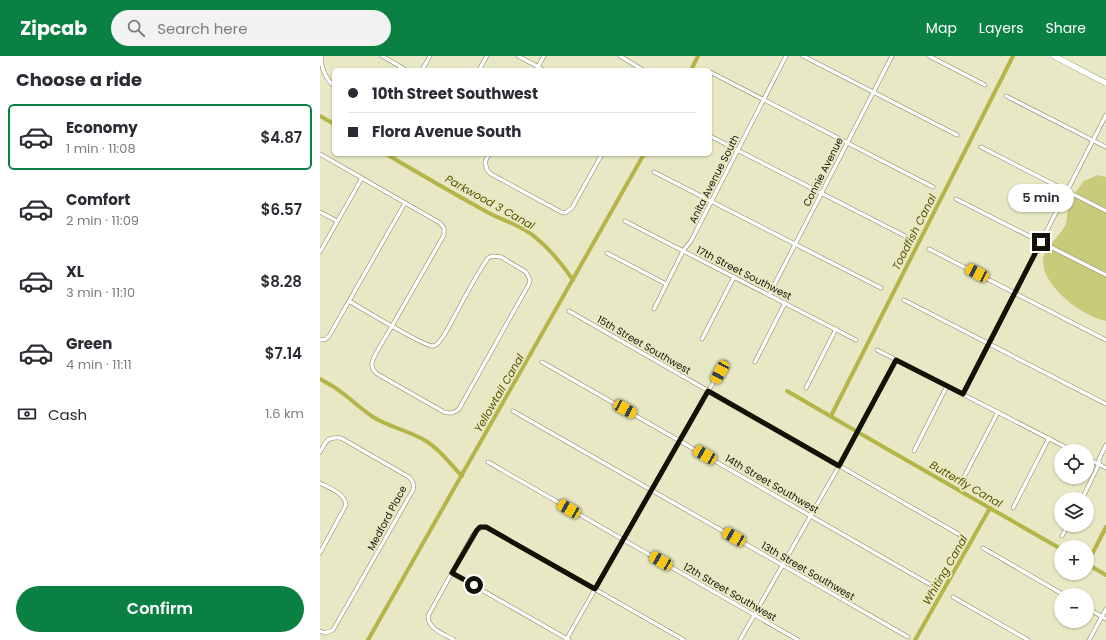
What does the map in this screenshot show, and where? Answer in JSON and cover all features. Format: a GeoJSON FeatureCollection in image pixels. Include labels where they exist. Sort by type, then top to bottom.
{"type":"FeatureCollection","features":[{"type":"Feature","properties":{"kind":"street"},"geometry":{"type":"LineString","coordinates":[[321,56],[323,70],[328,80],[332,84]]}},
{"type":"Feature","properties":{"kind":"street"},"geometry":{"type":"LineString","coordinates":[[382,56],[403,68]]}},
{"type":"Feature","properties":{"kind":"street"},"geometry":{"type":"LineString","coordinates":[[423,68],[430,56]]}},
{"type":"Feature","properties":{"kind":"street"},"geometry":{"type":"LineString","coordinates":[[480,68],[487,56]]}},
{"type":"Feature","properties":{"kind":"street"},"geometry":{"type":"LineString","coordinates":[[518,56],[537,68],[544,56]]}},
{"type":"Feature","properties":{"kind":"street"},"geometry":{"type":"LineString","coordinates":[[620,56],[640,68]]}},
{"type":"Feature","properties":{"kind":"street","name":"Anita Avenue South"},"geometry":{"type":"LineString","coordinates":[[654,309],[666,284],[712,201],[786,56]]}},
{"type":"Feature","properties":{"kind":"street"},"geometry":{"type":"LineString","coordinates":[[803,56],[958,135]]}},
{"type":"Feature","properties":{"kind":"street","name":"Connie Avenue"},"geometry":{"type":"LineString","coordinates":[[769,295],[892,56]]}},
{"type":"Feature","properties":{"kind":"street"},"geometry":{"type":"LineString","coordinates":[[929,56],[985,85]]}},
{"type":"Feature","properties":{"kind":"street"},"geometry":{"type":"LineString","coordinates":[[1054,56],[1106,83]]}},
{"type":"Feature","properties":{"kind":"street"},"geometry":{"type":"LineString","coordinates":[[712,73],[933,187]]}},
{"type":"Feature","properties":{"kind":"street"},"geometry":{"type":"LineString","coordinates":[[1006,96],[1106,147]]}},
{"type":"Feature","properties":{"kind":"street"},"geometry":{"type":"LineString","coordinates":[[963,394],[1106,115]]}},
{"type":"Feature","properties":{"kind":"street"},"geometry":{"type":"LineString","coordinates":[[712,137],[907,238]]}},
{"type":"Feature","properties":{"kind":"street"},"geometry":{"type":"LineString","coordinates":[[981,147],[1106,211]]}},
{"type":"Feature","properties":{"kind":"street"},"geometry":{"type":"LineString","coordinates":[[320,154],[440,223],[444,228],[444,235],[392,326],[372,362],[375,373],[444,412],[450,414],[455,412],[459,409],[530,280],[526,272],[501,257],[492,256],[488,258],[438,344],[435,346],[428,346],[392,326],[349,301]]}},
{"type":"Feature","properties":{"kind":"street"},"geometry":{"type":"LineString","coordinates":[[488,156],[485,162],[487,170],[491,174],[561,212],[569,211],[572,208],[601,156]]}},
{"type":"Feature","properties":{"kind":"street"},"geometry":{"type":"LineString","coordinates":[[654,172],[881,288]]}},
{"type":"Feature","properties":{"kind":"street"},"geometry":{"type":"LineString","coordinates":[[320,252],[362,178]]}},
{"type":"Feature","properties":{"kind":"street"},"geometry":{"type":"LineString","coordinates":[[956,198],[1106,275]]}},
{"type":"Feature","properties":{"kind":"street"},"geometry":{"type":"LineString","coordinates":[[320,340],[326,339],[330,336],[405,203]]}},
{"type":"Feature","properties":{"kind":"street"},"geometry":{"type":"LineString","coordinates":[[320,212],[337,221]]}},
{"type":"Feature","properties":{"kind":"street","name":"17th Street Southwest"},"geometry":{"type":"LineString","coordinates":[[625,221],[856,340]]}},
{"type":"Feature","properties":{"kind":"street"},"geometry":{"type":"LineString","coordinates":[[929,249],[1106,340]]}},
{"type":"Feature","properties":{"kind":"street"},"geometry":{"type":"LineString","coordinates":[[607,253],[666,284]]}},
{"type":"Feature","properties":{"kind":"street"},"geometry":{"type":"LineString","coordinates":[[702,339],[734,277]]}},
{"type":"Feature","properties":{"kind":"street"},"geometry":{"type":"LineString","coordinates":[[904,300],[1106,404]]}},
{"type":"Feature","properties":{"kind":"street"},"geometry":{"type":"LineString","coordinates":[[755,362],[785,303]]}},
{"type":"Feature","properties":{"kind":"street","name":"15th Street Southwest"},"geometry":{"type":"LineString","coordinates":[[569,311],[960,535]]}},
{"type":"Feature","properties":{"kind":"street"},"geometry":{"type":"LineString","coordinates":[[806,388],[836,330]]}},
{"type":"Feature","properties":{"kind":"street"},"geometry":{"type":"LineString","coordinates":[[877,350],[1060,444]]}},
{"type":"Feature","properties":{"kind":"street"},"geometry":{"type":"LineString","coordinates":[[740,640],[839,466],[896,360]]}},
{"type":"Feature","properties":{"kind":"street","name":"14th Street Southwest"},"geometry":{"type":"LineString","coordinates":[[542,362],[931,585]]}},
{"type":"Feature","properties":{"kind":"street"},"geometry":{"type":"LineString","coordinates":[[452,573],[568,640],[595,589],[726,362]]}},
{"type":"Feature","properties":{"kind":"street"},"geometry":{"type":"LineString","coordinates":[[914,451],[947,386]]}},
{"type":"Feature","properties":{"kind":"street","name":"13th Street Southwest"},"geometry":{"type":"LineString","coordinates":[[513,411],[908,637]]}},
{"type":"Feature","properties":{"kind":"street"},"geometry":{"type":"LineString","coordinates":[[964,477],[998,412]]}},
{"type":"Feature","properties":{"kind":"street","name":"Medford Place"},"geometry":{"type":"LineString","coordinates":[[320,452],[329,439],[333,436],[341,438],[409,477],[414,484],[413,490],[333,630],[325,633],[320,631]]}},
{"type":"Feature","properties":{"kind":"street"},"geometry":{"type":"LineString","coordinates":[[1013,508],[1049,438]]}},
{"type":"Feature","properties":{"kind":"street"},"geometry":{"type":"LineString","coordinates":[[1085,492],[1099,464],[1099,459],[1106,445]]}},
{"type":"Feature","properties":{"kind":"street","name":"12th Street Southwest"},"geometry":{"type":"LineString","coordinates":[[488,462],[798,640]]}},
{"type":"Feature","properties":{"kind":"street"},"geometry":{"type":"LineString","coordinates":[[1094,462],[1106,468]]}},
{"type":"Feature","properties":{"kind":"street"},"geometry":{"type":"LineString","coordinates":[[320,483],[346,500],[346,505],[320,553]]}},
{"type":"Feature","properties":{"kind":"street"},"geometry":{"type":"LineString","coordinates":[[454,640],[431,626],[428,621],[429,612],[471,538],[480,527],[490,529],[684,640]]}},
{"type":"Feature","properties":{"kind":"street"},"geometry":{"type":"LineString","coordinates":[[1062,536],[1064,532]]}},
{"type":"Feature","properties":{"kind":"street"},"geometry":{"type":"LineString","coordinates":[[983,548],[1054,589]]}},
{"type":"Feature","properties":{"kind":"street"},"geometry":{"type":"LineString","coordinates":[[953,597],[1028,640]]}},
{"type":"Feature","properties":{"kind":"street"},"geometry":{"type":"LineString","coordinates":[[1088,640],[1104,618],[1106,610]]}},
{"type":"Feature","properties":{"kind":"street"},"geometry":{"type":"LineString","coordinates":[[1094,612],[1104,618]]}},
{"type":"Feature","properties":{"kind":"green space"},"geometry":{"type":"Polygon","coordinates":[[[1098,175],[1106,177],[1106,321],[1088,315],[1062,296],[1049,280],[1044,270],[1043,262],[1043,257],[1050,245],[1066,224],[1069,201],[1084,181],[1098,175]]]}},
{"type":"Feature","properties":{"kind":"waterway","name":"Yellowtail Canal"},"geometry":{"type":"LineString","coordinates":[[692,68],[698,56]]}},
{"type":"Feature","properties":{"kind":"waterway","name":"Toadfish Canal"},"geometry":{"type":"LineString","coordinates":[[831,416],[1013,56]]}},
{"type":"Feature","properties":{"kind":"waterway","name":"Parkwood 3 Canal"},"geometry":{"type":"LineString","coordinates":[[320,116],[332,123]]}},
{"type":"Feature","properties":{"kind":"waterway","name":"Parkwood 3 Canal"},"geometry":{"type":"LineString","coordinates":[[389,156],[476,206],[530,233],[551,252],[573,280]]}},
{"type":"Feature","properties":{"kind":"waterway","name":"Yellowtail Canal"},"geometry":{"type":"LineString","coordinates":[[368,640],[643,156]]}},
{"type":"Feature","properties":{"kind":"waterway"},"geometry":{"type":"LineString","coordinates":[[320,379],[339,390],[373,417],[420,438],[431,445],[441,453],[462,476]]}},
{"type":"Feature","properties":{"kind":"waterway","name":"Butterfly Canal"},"geometry":{"type":"LineString","coordinates":[[787,391],[856,431]]}},
{"type":"Feature","properties":{"kind":"waterway","name":"Butterfly Canal"},"geometry":{"type":"LineString","coordinates":[[861,434],[1054,545]]}},
{"type":"Feature","properties":{"kind":"waterway","name":"Whiting Canal"},"geometry":{"type":"LineString","coordinates":[[915,640],[990,508]]}},
{"type":"Feature","properties":{"kind":"waterway"},"geometry":{"type":"LineString","coordinates":[[1094,550],[1106,527]]}},
{"type":"Feature","properties":{"kind":"waterway","name":"Butterfly Canal"},"geometry":{"type":"LineString","coordinates":[[1094,568],[1106,575]]}},
{"type":"Feature","properties":{"kind":"route"},"geometry":{"type":"LineString","coordinates":[[474,585],[452,573],[471,538],[480,527],[486,527],[595,589],[708,391],[839,466],[896,360],[963,394],[1041,242]]}}]}
